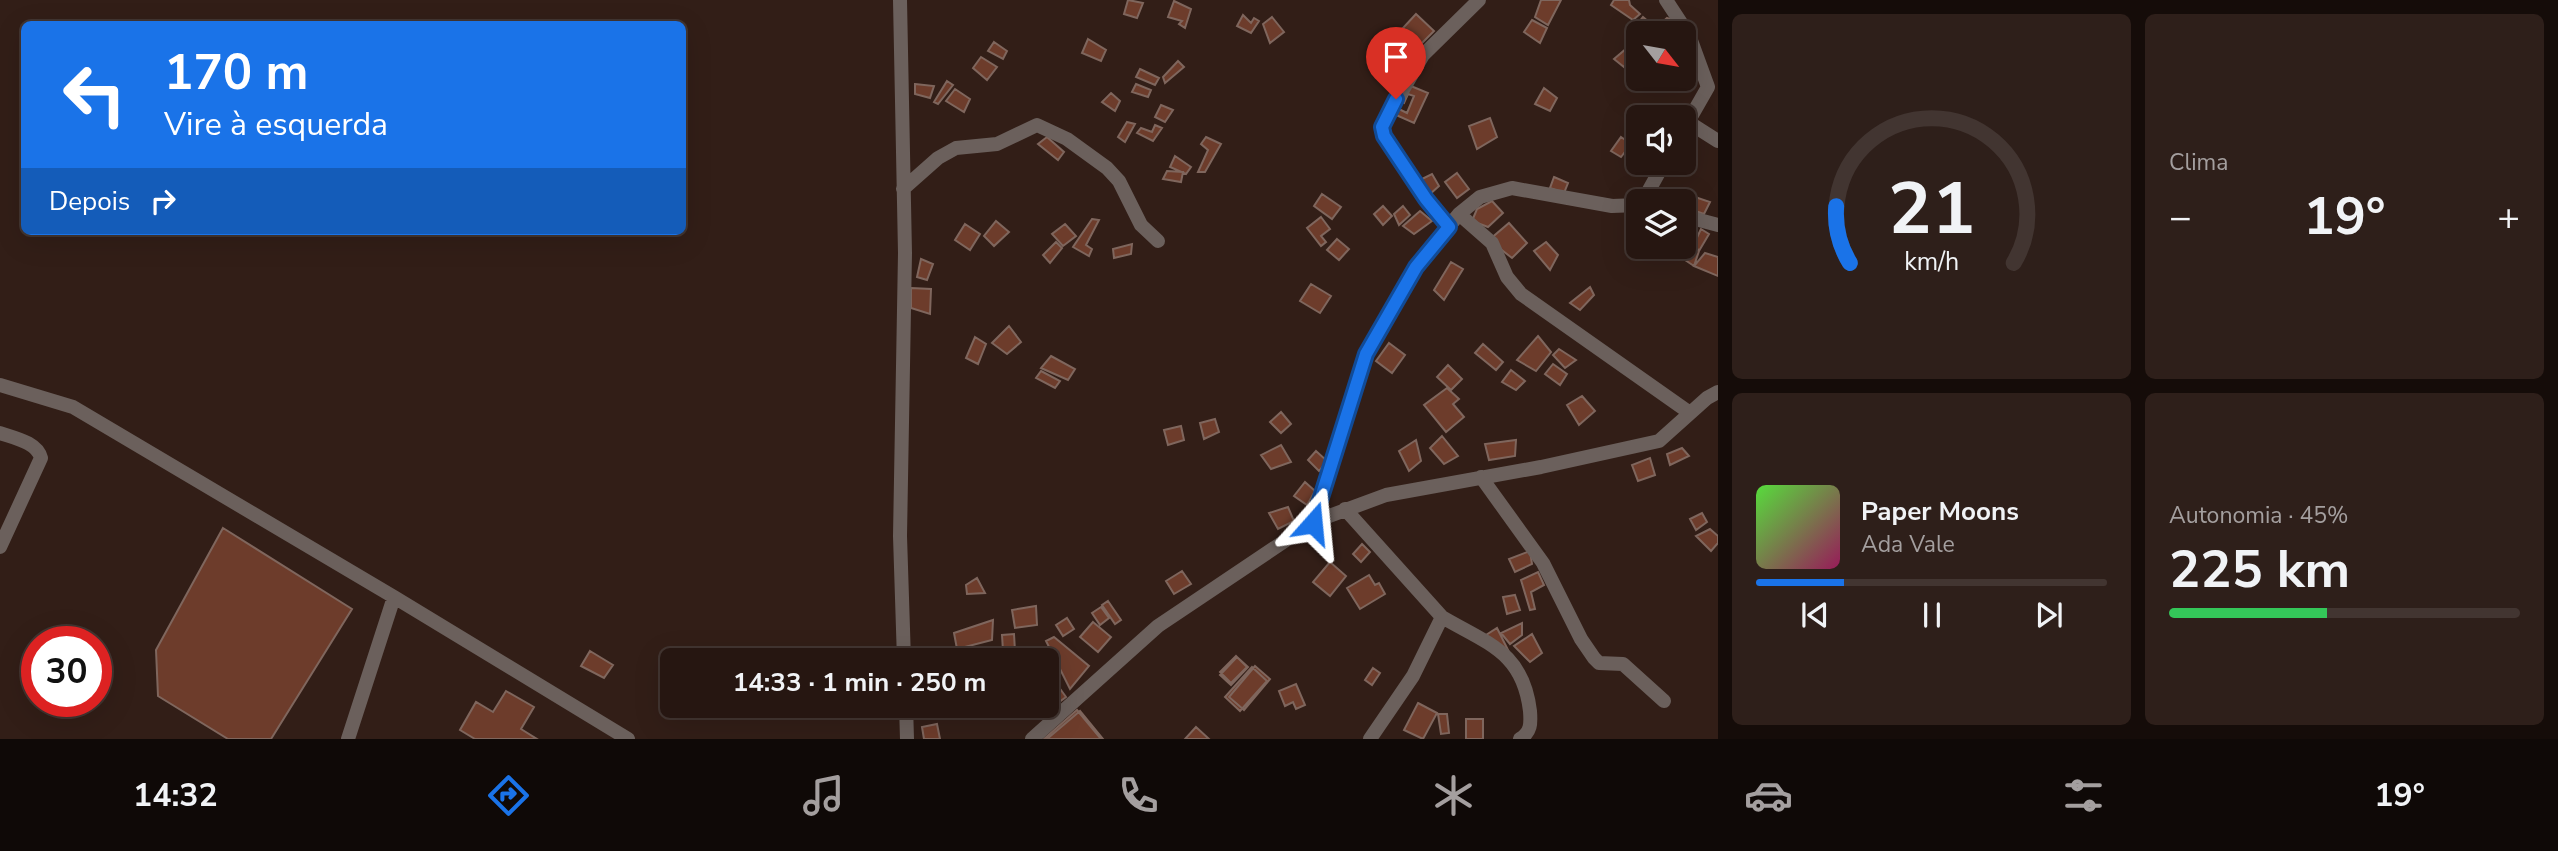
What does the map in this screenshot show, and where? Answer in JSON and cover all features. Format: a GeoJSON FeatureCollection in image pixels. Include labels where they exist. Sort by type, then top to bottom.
{"type":"FeatureCollection","features":[{"type":"Feature","properties":{"kind":"street"},"geometry":{"type":"LineString","coordinates":[[900,0],[905,253],[900,536],[904,648]]}},
{"type":"Feature","properties":{"kind":"street"},"geometry":{"type":"LineString","coordinates":[[1449,227],[1426,199],[1384,136],[1382,127],[1423,55],[1479,0]]}},
{"type":"Feature","properties":{"kind":"street"},"geometry":{"type":"LineString","coordinates":[[1666,0],[1689,35],[1708,87],[1696,108]]}},
{"type":"Feature","properties":{"kind":"street"},"geometry":{"type":"LineString","coordinates":[[903,189],[938,158],[956,148],[997,144],[1037,125],[1068,139],[1107,168],[1119,181],[1141,225],[1158,241]]}},
{"type":"Feature","properties":{"kind":"street"},"geometry":{"type":"LineString","coordinates":[[1696,131],[1718,141]]}},
{"type":"Feature","properties":{"kind":"street"},"geometry":{"type":"LineString","coordinates":[[1313,523],[1366,354],[1416,267],[1459,214],[1480,197],[1512,188],[1612,206],[1626,205]]}},
{"type":"Feature","properties":{"kind":"street"},"geometry":{"type":"LineString","coordinates":[[1459,214],[1492,243],[1507,277],[1521,294],[1690,413]]}},
{"type":"Feature","properties":{"kind":"street"},"geometry":{"type":"LineString","coordinates":[[1696,219],[1718,225]]}},
{"type":"Feature","properties":{"kind":"street"},"geometry":{"type":"LineString","coordinates":[[0,385],[73,407],[628,739]]}},
{"type":"Feature","properties":{"kind":"street"},"geometry":{"type":"LineString","coordinates":[[1032,739],[1158,626],[1241,568],[1313,523],[1386,495],[1650,444],[1659,441],[1707,398],[1718,392]]}},
{"type":"Feature","properties":{"kind":"street"},"geometry":{"type":"LineString","coordinates":[[0,433],[34,447],[40,452],[41,458],[0,547]]}},
{"type":"Feature","properties":{"kind":"street"},"geometry":{"type":"LineString","coordinates":[[1481,477],[1543,563],[1581,639],[1594,658],[1599,663],[1623,664],[1664,701]]}},
{"type":"Feature","properties":{"kind":"street"},"geometry":{"type":"LineString","coordinates":[[1345,509],[1442,617],[1504,654],[1518,668],[1527,691],[1531,723],[1528,734],[1520,739]]}},
{"type":"Feature","properties":{"kind":"street"},"geometry":{"type":"LineString","coordinates":[[348,739],[394,597]]}},
{"type":"Feature","properties":{"kind":"street"},"geometry":{"type":"LineString","coordinates":[[1370,739],[1413,676],[1442,617]]}},
{"type":"Feature","properties":{"kind":"street"},"geometry":{"type":"LineString","coordinates":[[906,718],[907,739]]}},
{"type":"Feature","properties":{"kind":"building"},"geometry":{"type":"Polygon","coordinates":[[[1128,0],[1143,3],[1137,18],[1124,14],[1128,0]]]}},
{"type":"Feature","properties":{"kind":"building"},"geometry":{"type":"Polygon","coordinates":[[[1541,0],[1561,0],[1548,25],[1535,17],[1541,0]]]}},
{"type":"Feature","properties":{"kind":"building"},"geometry":{"type":"Polygon","coordinates":[[[1614,0],[1629,0],[1630,5],[1640,14],[1633,20],[1611,5],[1614,0]]]}},
{"type":"Feature","properties":{"kind":"building"},"geometry":{"type":"Polygon","coordinates":[[[1174,1],[1191,9],[1185,28],[1179,24],[1182,21],[1168,17],[1174,1]]]}},
{"type":"Feature","properties":{"kind":"building"},"geometry":{"type":"Polygon","coordinates":[[[1416,14],[1434,31],[1420,45],[1403,28],[1416,14]]]}},
{"type":"Feature","properties":{"kind":"building"},"geometry":{"type":"Polygon","coordinates":[[[1243,15],[1251,23],[1254,18],[1259,21],[1251,33],[1237,26],[1243,15]]]}},
{"type":"Feature","properties":{"kind":"building"},"geometry":{"type":"Polygon","coordinates":[[[1272,17],[1284,32],[1270,43],[1263,24],[1272,17]]]}},
{"type":"Feature","properties":{"kind":"building"},"geometry":{"type":"Polygon","coordinates":[[[1532,20],[1547,28],[1540,43],[1524,32],[1532,20]]]}},
{"type":"Feature","properties":{"kind":"building"},"geometry":{"type":"Polygon","coordinates":[[[1088,39],[1106,50],[1101,61],[1082,53],[1088,39]]]}},
{"type":"Feature","properties":{"kind":"building"},"geometry":{"type":"Polygon","coordinates":[[[994,42],[1007,51],[1003,59],[988,51],[994,42]]]}},
{"type":"Feature","properties":{"kind":"building"},"geometry":{"type":"Polygon","coordinates":[[[1626,49],[1624,67],[1614,59],[1626,49]]]}},
{"type":"Feature","properties":{"kind":"building"},"geometry":{"type":"Polygon","coordinates":[[[981,57],[997,67],[987,80],[973,68],[981,57]]]}},
{"type":"Feature","properties":{"kind":"building"},"geometry":{"type":"Polygon","coordinates":[[[1178,61],[1184,67],[1165,83],[1163,77],[1178,61]]]}},
{"type":"Feature","properties":{"kind":"building"},"geometry":{"type":"Polygon","coordinates":[[[1140,69],[1159,78],[1155,85],[1136,77],[1140,69]]]}},
{"type":"Feature","properties":{"kind":"building"},"geometry":{"type":"Polygon","coordinates":[[[947,81],[953,85],[938,104],[934,102],[947,81]]]}},
{"type":"Feature","properties":{"kind":"building"},"geometry":{"type":"Polygon","coordinates":[[[915,84],[934,86],[930,98],[915,94],[915,84]]]}},
{"type":"Feature","properties":{"kind":"building"},"geometry":{"type":"Polygon","coordinates":[[[1136,84],[1151,90],[1148,97],[1132,92],[1136,84]]]}},
{"type":"Feature","properties":{"kind":"building"},"geometry":{"type":"Polygon","coordinates":[[[1406,84],[1428,93],[1414,123],[1396,115],[1399,109],[1407,113],[1414,96],[1408,94],[1404,103],[1399,101],[1406,84]]]}},
{"type":"Feature","properties":{"kind":"building"},"geometry":{"type":"Polygon","coordinates":[[[1544,88],[1557,98],[1550,111],[1535,104],[1544,88]]]}},
{"type":"Feature","properties":{"kind":"building"},"geometry":{"type":"Polygon","coordinates":[[[955,89],[970,99],[964,112],[946,101],[955,89]]]}},
{"type":"Feature","properties":{"kind":"building"},"geometry":{"type":"Polygon","coordinates":[[[1111,93],[1120,101],[1115,111],[1102,102],[1111,93]]]}},
{"type":"Feature","properties":{"kind":"building"},"geometry":{"type":"Polygon","coordinates":[[[1161,105],[1173,110],[1165,122],[1155,117],[1161,105]]]}},
{"type":"Feature","properties":{"kind":"building"},"geometry":{"type":"Polygon","coordinates":[[[1490,118],[1497,137],[1477,149],[1469,126],[1490,118]]]}},
{"type":"Feature","properties":{"kind":"building"},"geometry":{"type":"Polygon","coordinates":[[[1127,122],[1135,124],[1125,142],[1118,137],[1127,122]]]}},
{"type":"Feature","properties":{"kind":"building"},"geometry":{"type":"Polygon","coordinates":[[[1155,125],[1162,128],[1153,141],[1137,133],[1141,128],[1152,132],[1155,125]]]}},
{"type":"Feature","properties":{"kind":"building"},"geometry":{"type":"Polygon","coordinates":[[[1047,137],[1064,152],[1058,160],[1038,144],[1047,137]]]}},
{"type":"Feature","properties":{"kind":"building"},"geometry":{"type":"Polygon","coordinates":[[[1206,137],[1221,144],[1205,172],[1198,172],[1208,150],[1201,144],[1206,137]]]}},
{"type":"Feature","properties":{"kind":"building"},"geometry":{"type":"Polygon","coordinates":[[[1621,137],[1626,140],[1626,150],[1621,157],[1611,151],[1621,137]]]}},
{"type":"Feature","properties":{"kind":"building"},"geometry":{"type":"Polygon","coordinates":[[[1175,156],[1191,167],[1186,174],[1170,167],[1175,156]]]}},
{"type":"Feature","properties":{"kind":"building"},"geometry":{"type":"Polygon","coordinates":[[[1167,171],[1183,172],[1181,182],[1163,179],[1167,171]]]}},
{"type":"Feature","properties":{"kind":"building"},"geometry":{"type":"Polygon","coordinates":[[[1457,173],[1469,189],[1457,198],[1445,182],[1457,173]]]}},
{"type":"Feature","properties":{"kind":"building"},"geometry":{"type":"Polygon","coordinates":[[[1432,174],[1439,186],[1429,195],[1420,180],[1432,174]]]}},
{"type":"Feature","properties":{"kind":"building"},"geometry":{"type":"Polygon","coordinates":[[[1554,177],[1568,183],[1564,193],[1550,188],[1554,177]]]}},
{"type":"Feature","properties":{"kind":"building"},"geometry":{"type":"Polygon","coordinates":[[[1322,194],[1341,207],[1332,219],[1314,206],[1322,194]]]}},
{"type":"Feature","properties":{"kind":"building"},"geometry":{"type":"Polygon","coordinates":[[[1696,197],[1710,202],[1704,214],[1696,211],[1696,197]]]}},
{"type":"Feature","properties":{"kind":"building"},"geometry":{"type":"Polygon","coordinates":[[[1492,201],[1503,213],[1488,227],[1472,221],[1477,209],[1492,201]]]}},
{"type":"Feature","properties":{"kind":"building"},"geometry":{"type":"Polygon","coordinates":[[[1383,206],[1392,216],[1383,225],[1374,214],[1383,206]]]}},
{"type":"Feature","properties":{"kind":"building"},"geometry":{"type":"Polygon","coordinates":[[[1403,206],[1410,215],[1399,225],[1394,214],[1403,206]]]}},
{"type":"Feature","properties":{"kind":"building"},"geometry":{"type":"Polygon","coordinates":[[[1420,211],[1432,221],[1414,234],[1403,226],[1420,211]]]}},
{"type":"Feature","properties":{"kind":"building"},"geometry":{"type":"Polygon","coordinates":[[[1321,217],[1330,229],[1321,236],[1326,242],[1321,246],[1307,228],[1321,217]]]}},
{"type":"Feature","properties":{"kind":"building"},"geometry":{"type":"Polygon","coordinates":[[[1092,219],[1099,220],[1086,245],[1092,249],[1089,256],[1073,247],[1092,219]]]}},
{"type":"Feature","properties":{"kind":"building"},"geometry":{"type":"Polygon","coordinates":[[[996,221],[1009,232],[994,246],[984,236],[996,221]]]}},
{"type":"Feature","properties":{"kind":"building"},"geometry":{"type":"Polygon","coordinates":[[[1509,223],[1527,243],[1512,258],[1489,240],[1509,223]]]}},
{"type":"Feature","properties":{"kind":"building"},"geometry":{"type":"Polygon","coordinates":[[[965,224],[980,234],[970,250],[955,240],[965,224]]]}},
{"type":"Feature","properties":{"kind":"building"},"geometry":{"type":"Polygon","coordinates":[[[1065,224],[1076,236],[1063,246],[1052,234],[1065,224]]]}},
{"type":"Feature","properties":{"kind":"building"},"geometry":{"type":"Polygon","coordinates":[[[1701,229],[1709,234],[1699,251],[1696,240],[1701,229]]]}},
{"type":"Feature","properties":{"kind":"building"},"geometry":{"type":"Polygon","coordinates":[[[1337,239],[1349,249],[1339,260],[1327,250],[1337,239]]]}},
{"type":"Feature","properties":{"kind":"building"},"geometry":{"type":"Polygon","coordinates":[[[1056,242],[1062,248],[1050,263],[1043,255],[1056,242]]]}},
{"type":"Feature","properties":{"kind":"building"},"geometry":{"type":"Polygon","coordinates":[[[1546,242],[1558,255],[1550,270],[1534,251],[1546,242]]]}},
{"type":"Feature","properties":{"kind":"building"},"geometry":{"type":"Polygon","coordinates":[[[1132,244],[1131,254],[1114,258],[1113,249],[1132,244]]]}},
{"type":"Feature","properties":{"kind":"building"},"geometry":{"type":"Polygon","coordinates":[[[1696,249],[1699,251],[1694,266],[1684,259],[1696,259],[1696,249]]]}},
{"type":"Feature","properties":{"kind":"building"},"geometry":{"type":"Polygon","coordinates":[[[1705,253],[1718,257],[1718,276],[1694,266],[1705,253]]]}},
{"type":"Feature","properties":{"kind":"building"},"geometry":{"type":"Polygon","coordinates":[[[921,259],[933,264],[927,280],[917,277],[921,259]]]}},
{"type":"Feature","properties":{"kind":"building"},"geometry":{"type":"Polygon","coordinates":[[[1451,262],[1463,269],[1444,300],[1434,290],[1451,262]]]}},
{"type":"Feature","properties":{"kind":"building"},"geometry":{"type":"Polygon","coordinates":[[[1311,284],[1331,296],[1320,313],[1300,301],[1311,284]]]}},
{"type":"Feature","properties":{"kind":"building"},"geometry":{"type":"Polygon","coordinates":[[[1590,287],[1594,295],[1580,310],[1570,303],[1590,287]]]}},
{"type":"Feature","properties":{"kind":"building"},"geometry":{"type":"Polygon","coordinates":[[[911,288],[931,289],[930,314],[911,308],[911,288]]]}},
{"type":"Feature","properties":{"kind":"building"},"geometry":{"type":"Polygon","coordinates":[[[1009,326],[1021,342],[1007,354],[992,343],[1009,326]]]}},
{"type":"Feature","properties":{"kind":"building"},"geometry":{"type":"Polygon","coordinates":[[[1538,336],[1551,352],[1536,371],[1517,360],[1538,336]]]}},
{"type":"Feature","properties":{"kind":"building"},"geometry":{"type":"Polygon","coordinates":[[[975,337],[986,344],[978,364],[966,358],[975,337]]]}},
{"type":"Feature","properties":{"kind":"building"},"geometry":{"type":"Polygon","coordinates":[[[1389,343],[1405,355],[1392,373],[1376,361],[1389,343]]]}},
{"type":"Feature","properties":{"kind":"building"},"geometry":{"type":"Polygon","coordinates":[[[1483,344],[1503,362],[1496,370],[1475,353],[1483,344]]]}},
{"type":"Feature","properties":{"kind":"building"},"geometry":{"type":"Polygon","coordinates":[[[1559,349],[1576,360],[1565,368],[1553,355],[1559,349]]]}},
{"type":"Feature","properties":{"kind":"building"},"geometry":{"type":"Polygon","coordinates":[[[1051,356],[1075,369],[1068,380],[1041,368],[1051,356]]]}},
{"type":"Feature","properties":{"kind":"building"},"geometry":{"type":"Polygon","coordinates":[[[1553,364],[1567,374],[1560,385],[1545,374],[1553,364]]]}},
{"type":"Feature","properties":{"kind":"building"},"geometry":{"type":"Polygon","coordinates":[[[1448,365],[1462,379],[1451,390],[1437,377],[1448,365]]]}},
{"type":"Feature","properties":{"kind":"building"},"geometry":{"type":"Polygon","coordinates":[[[1511,370],[1525,381],[1516,390],[1502,382],[1511,370]]]}},
{"type":"Feature","properties":{"kind":"building"},"geometry":{"type":"Polygon","coordinates":[[[1041,371],[1060,381],[1055,388],[1036,378],[1041,371]]]}},
{"type":"Feature","properties":{"kind":"building"},"geometry":{"type":"Polygon","coordinates":[[[1447,388],[1459,399],[1453,404],[1464,417],[1446,432],[1424,405],[1447,388]]]}},
{"type":"Feature","properties":{"kind":"building"},"geometry":{"type":"Polygon","coordinates":[[[1582,396],[1595,411],[1579,425],[1567,405],[1582,396]]]}},
{"type":"Feature","properties":{"kind":"building"},"geometry":{"type":"Polygon","coordinates":[[[1281,412],[1291,424],[1281,433],[1270,422],[1281,412]]]}},
{"type":"Feature","properties":{"kind":"building"},"geometry":{"type":"Polygon","coordinates":[[[1215,419],[1219,432],[1204,439],[1200,423],[1215,419]]]}},
{"type":"Feature","properties":{"kind":"building"},"geometry":{"type":"Polygon","coordinates":[[[1181,426],[1184,440],[1168,445],[1164,430],[1181,426]]]}},
{"type":"Feature","properties":{"kind":"building"},"geometry":{"type":"Polygon","coordinates":[[[1442,436],[1458,456],[1444,464],[1430,448],[1442,436]]]}},
{"type":"Feature","properties":{"kind":"building"},"geometry":{"type":"Polygon","coordinates":[[[1416,440],[1421,461],[1409,471],[1399,451],[1416,440]]]}},
{"type":"Feature","properties":{"kind":"building"},"geometry":{"type":"Polygon","coordinates":[[[1516,440],[1515,456],[1489,460],[1485,444],[1516,440]]]}},
{"type":"Feature","properties":{"kind":"building"},"geometry":{"type":"Polygon","coordinates":[[[1281,445],[1291,462],[1271,469],[1261,455],[1281,445]]]}},
{"type":"Feature","properties":{"kind":"building"},"geometry":{"type":"Polygon","coordinates":[[[1682,448],[1689,456],[1670,465],[1667,454],[1682,448]]]}},
{"type":"Feature","properties":{"kind":"building"},"geometry":{"type":"Polygon","coordinates":[[[1316,451],[1327,461],[1319,471],[1308,460],[1316,451]]]}},
{"type":"Feature","properties":{"kind":"building"},"geometry":{"type":"Polygon","coordinates":[[[1650,458],[1655,475],[1638,481],[1632,465],[1650,458]]]}},
{"type":"Feature","properties":{"kind":"building"},"geometry":{"type":"Polygon","coordinates":[[[1305,482],[1315,491],[1307,505],[1294,496],[1305,482]]]}},
{"type":"Feature","properties":{"kind":"building"},"geometry":{"type":"Polygon","coordinates":[[[1288,507],[1294,521],[1278,529],[1269,513],[1288,507]]]}},
{"type":"Feature","properties":{"kind":"building"},"geometry":{"type":"Polygon","coordinates":[[[1702,513],[1707,522],[1696,530],[1690,519],[1702,513]]]}},
{"type":"Feature","properties":{"kind":"building"},"geometry":{"type":"Polygon","coordinates":[[[223,528],[352,609],[271,739],[228,739],[158,696],[156,650],[223,528]]]}},
{"type":"Feature","properties":{"kind":"building"},"geometry":{"type":"Polygon","coordinates":[[[1710,529],[1718,536],[1718,543],[1711,551],[1696,536],[1710,529]]]}},
{"type":"Feature","properties":{"kind":"building"},"geometry":{"type":"Polygon","coordinates":[[[1362,544],[1370,552],[1361,562],[1353,554],[1362,544]]]}},
{"type":"Feature","properties":{"kind":"building"},"geometry":{"type":"Polygon","coordinates":[[[1530,551],[1532,564],[1515,572],[1509,559],[1530,551]]]}},
{"type":"Feature","properties":{"kind":"building"},"geometry":{"type":"Polygon","coordinates":[[[1330,562],[1346,576],[1330,596],[1313,582],[1330,562]]]}},
{"type":"Feature","properties":{"kind":"building"},"geometry":{"type":"Polygon","coordinates":[[[1182,571],[1191,584],[1174,594],[1166,581],[1182,571]]]}},
{"type":"Feature","properties":{"kind":"building"},"geometry":{"type":"Polygon","coordinates":[[[1538,572],[1544,585],[1531,592],[1535,609],[1530,610],[1521,580],[1538,572]]]}},
{"type":"Feature","properties":{"kind":"building"},"geometry":{"type":"Polygon","coordinates":[[[1369,575],[1375,585],[1379,583],[1385,594],[1360,609],[1347,588],[1369,575]]]}},
{"type":"Feature","properties":{"kind":"building"},"geometry":{"type":"Polygon","coordinates":[[[977,578],[985,593],[967,594],[966,585],[977,578]]]}},
{"type":"Feature","properties":{"kind":"building"},"geometry":{"type":"Polygon","coordinates":[[[1515,595],[1520,610],[1507,614],[1503,597],[1515,595]]]}},
{"type":"Feature","properties":{"kind":"building"},"geometry":{"type":"Polygon","coordinates":[[[1108,601],[1121,620],[1115,624],[1102,605],[1108,601]]]}},
{"type":"Feature","properties":{"kind":"building"},"geometry":{"type":"Polygon","coordinates":[[[1036,606],[1037,625],[1015,628],[1012,610],[1036,606]]]}},
{"type":"Feature","properties":{"kind":"building"},"geometry":{"type":"Polygon","coordinates":[[[1101,607],[1109,618],[1100,625],[1092,613],[1101,607]]]}},
{"type":"Feature","properties":{"kind":"building"},"geometry":{"type":"Polygon","coordinates":[[[1067,618],[1074,629],[1063,636],[1056,625],[1067,618]]]}},
{"type":"Feature","properties":{"kind":"building"},"geometry":{"type":"Polygon","coordinates":[[[993,620],[992,640],[957,648],[954,633],[993,620]]]}},
{"type":"Feature","properties":{"kind":"building"},"geometry":{"type":"Polygon","coordinates":[[[1093,622],[1111,637],[1098,652],[1080,637],[1093,622]]]}},
{"type":"Feature","properties":{"kind":"building"},"geometry":{"type":"Polygon","coordinates":[[[1522,623],[1522,635],[1510,644],[1501,633],[1522,623]]]}},
{"type":"Feature","properties":{"kind":"building"},"geometry":{"type":"Polygon","coordinates":[[[1497,628],[1509,652],[1483,637],[1497,628]]]}},
{"type":"Feature","properties":{"kind":"building"},"geometry":{"type":"Polygon","coordinates":[[[1014,634],[1015,648],[1003,648],[1002,635],[1014,634]]]}},
{"type":"Feature","properties":{"kind":"building"},"geometry":{"type":"Polygon","coordinates":[[[1532,634],[1542,653],[1530,662],[1514,646],[1532,634]]]}},
{"type":"Feature","properties":{"kind":"building"},"geometry":{"type":"Polygon","coordinates":[[[1054,637],[1089,666],[1070,689],[1059,667],[1059,648],[1050,648],[1046,641],[1054,637]]]}},
{"type":"Feature","properties":{"kind":"building"},"geometry":{"type":"Polygon","coordinates":[[[590,651],[613,665],[604,678],[581,666],[590,651]]]}},
{"type":"Feature","properties":{"kind":"building"},"geometry":{"type":"Polygon","coordinates":[[[1236,656],[1247,667],[1231,683],[1220,672],[1236,656]]]}},
{"type":"Feature","properties":{"kind":"building"},"geometry":{"type":"Polygon","coordinates":[[[1237,657],[1248,667],[1231,685],[1220,675],[1237,657]]]}},
{"type":"Feature","properties":{"kind":"building"},"geometry":{"type":"Polygon","coordinates":[[[1255,666],[1270,679],[1244,710],[1229,697],[1255,666]]]}},
{"type":"Feature","properties":{"kind":"building"},"geometry":{"type":"Polygon","coordinates":[[[1252,667],[1267,681],[1240,711],[1225,697],[1252,667]]]}},
{"type":"Feature","properties":{"kind":"building"},"geometry":{"type":"Polygon","coordinates":[[[1373,668],[1380,673],[1372,685],[1365,680],[1373,668]]]}},
{"type":"Feature","properties":{"kind":"building"},"geometry":{"type":"Polygon","coordinates":[[[1296,684],[1305,705],[1296,709],[1293,702],[1285,706],[1279,691],[1296,684]]]}},
{"type":"Feature","properties":{"kind":"building"},"geometry":{"type":"Polygon","coordinates":[[[1059,687],[1066,697],[1059,702],[1059,687]]]}},
{"type":"Feature","properties":{"kind":"building"},"geometry":{"type":"Polygon","coordinates":[[[506,691],[534,707],[521,729],[537,739],[475,739],[460,730],[476,702],[493,712],[506,691]]]}},
{"type":"Feature","properties":{"kind":"building"},"geometry":{"type":"Polygon","coordinates":[[[1418,703],[1437,713],[1423,739],[1404,730],[1418,703]]]}},
{"type":"Feature","properties":{"kind":"building"},"geometry":{"type":"Polygon","coordinates":[[[1077,710],[1101,739],[1044,739],[1077,710]]]}},
{"type":"Feature","properties":{"kind":"building"},"geometry":{"type":"Polygon","coordinates":[[[1080,711],[1103,739],[1047,739],[1080,711]]]}},
{"type":"Feature","properties":{"kind":"building"},"geometry":{"type":"Polygon","coordinates":[[[1438,714],[1447,714],[1449,733],[1441,734],[1438,714]]]}},
{"type":"Feature","properties":{"kind":"building"},"geometry":{"type":"Polygon","coordinates":[[[1466,719],[1483,719],[1483,739],[1466,739],[1466,719]]]}},
{"type":"Feature","properties":{"kind":"building"},"geometry":{"type":"Polygon","coordinates":[[[937,724],[940,739],[924,739],[922,727],[937,724]]]}},
{"type":"Feature","properties":{"kind":"building"},"geometry":{"type":"Polygon","coordinates":[[[1196,727],[1209,739],[1185,739],[1196,727]]]}},
{"type":"Feature","properties":{"kind":"route"},"geometry":{"type":"LineString","coordinates":[[1313,523],[1366,354],[1416,267],[1449,227],[1426,199],[1382,132],[1396,99]]}}]}
